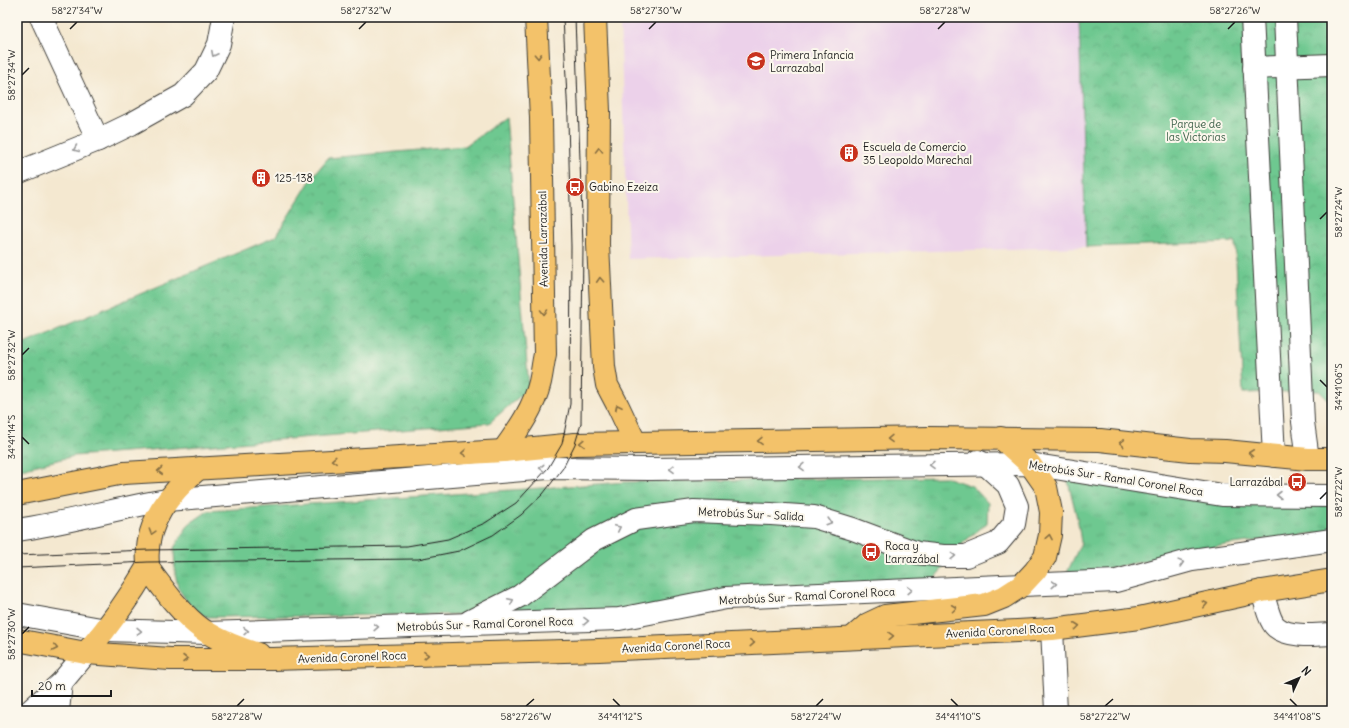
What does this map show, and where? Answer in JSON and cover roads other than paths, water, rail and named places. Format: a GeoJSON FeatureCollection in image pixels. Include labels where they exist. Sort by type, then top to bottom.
{"type":"FeatureCollection","features":[{"type":"Feature","properties":{"kind":"main road","name":"Avenida Larrazábal"},"geometry":{"type":"LineString","coordinates":[[503,451],[518,430],[530,408],[540,383],[545,354],[541,118],[536,17]]}},
{"type":"Feature","properties":{"kind":"main road"},"geometry":{"type":"LineString","coordinates":[[595,17],[599,111],[598,244],[604,367],[607,385],[635,442]]}},
{"type":"Feature","properties":{"kind":"main road"},"geometry":{"type":"LineString","coordinates":[[17,494],[124,473],[503,451],[562,444],[635,442],[664,443],[930,438],[1100,440],[1190,450],[1225,451],[1308,459],[1332,459]]}},
{"type":"Feature","properties":{"kind":"main road"},"geometry":{"type":"LineString","coordinates":[[852,638],[868,624],[885,616],[984,605],[1004,597],[1021,586],[1035,571],[1045,557],[1050,535],[1051,512],[1046,487],[1030,464],[1001,438]]}},
{"type":"Feature","properties":{"kind":"main road"},"geometry":{"type":"LineString","coordinates":[[86,654],[106,630],[130,596],[148,566],[150,535],[157,517],[167,500],[182,483],[199,468]]}},
{"type":"Feature","properties":{"kind":"main road"},"geometry":{"type":"LineString","coordinates":[[148,566],[171,599],[188,617],[207,633],[238,648],[272,659]]}},
{"type":"Feature","properties":{"kind":"main road","name":"Avenida Coronel Roca"},"geometry":{"type":"LineString","coordinates":[[17,640],[86,654],[170,659],[272,659],[600,650],[1052,629],[1139,618],[1262,591],[1332,580]]}},
{"type":"Feature","properties":{"kind":"street"},"geometry":{"type":"LineString","coordinates":[[41,17],[98,140]]}},
{"type":"Feature","properties":{"kind":"street"},"geometry":{"type":"LineString","coordinates":[[17,173],[98,140],[131,124],[183,95],[206,71],[219,44],[224,17]]}},
{"type":"Feature","properties":{"kind":"street"},"geometry":{"type":"LineString","coordinates":[[1252,17],[1274,456]]}},
{"type":"Feature","properties":{"kind":"street"},"geometry":{"type":"LineString","coordinates":[[1285,17],[1303,422],[1308,459]]}},
{"type":"Feature","properties":{"kind":"street"},"geometry":{"type":"LineString","coordinates":[[1254,68],[1332,65]]}},
{"type":"Feature","properties":{"kind":"street","name":"Metrobús Sur - Salida"},"geometry":{"type":"LineString","coordinates":[[463,624],[520,596],[594,540],[636,520],[694,511],[771,514],[814,518],[917,553],[943,556],[966,556],[998,543],[1014,524],[1017,506],[1008,485],[985,464],[930,438]]}},
{"type":"Feature","properties":{"kind":"street","name":"Metrobús Sur - Ramal Coronel Roca"},"geometry":{"type":"LineString","coordinates":[[17,530],[49,525],[137,505],[167,500],[548,468],[650,469],[1030,464],[1222,495],[1332,496]]}},
{"type":"Feature","properties":{"kind":"street","name":"Metrobús Sur - Ramal Coronel Roca"},"geometry":{"type":"LineString","coordinates":[[17,614],[106,630],[207,633],[619,619],[726,598],[1116,581],[1192,560],[1332,540]]}},
{"type":"Feature","properties":{"kind":"street"},"geometry":{"type":"LineString","coordinates":[[1262,591],[1276,627],[1288,632],[1302,635],[1332,634]]}},
{"type":"Feature","properties":{"kind":"street"},"geometry":{"type":"LineString","coordinates":[[1052,629],[1056,711]]}},
{"type":"Feature","properties":{"kind":"street"},"geometry":{"type":"LineString","coordinates":[[30,711],[61,683],[86,654]]}},
{"type":"Feature","properties":{"kind":"street"},"geometry":{"type":"LineString","coordinates":[[58,711],[61,683]]}},
{"type":"Feature","properties":{"kind":"tram line"},"geometry":{"type":"LineString","coordinates":[[17,555],[148,550],[407,546],[448,539],[485,523],[516,503],[548,468],[562,444],[570,404],[571,247],[568,118],[563,17]]}},
{"type":"Feature","properties":{"kind":"tram line"},"geometry":{"type":"LineString","coordinates":[[17,568],[148,562],[418,559],[459,551],[493,535],[521,515],[543,494],[563,468],[575,444],[581,424],[583,246],[575,17]]}},
{"type":"Feature","properties":{"kind":"place","name":"Primera Infancia Larrazabal"},"geometry":{"type":"Point","coordinates":[756,61]}},
{"type":"Feature","properties":{"kind":"place","name":"Escuela de Comercio 35 Leopoldo Marechal"},"geometry":{"type":"Point","coordinates":[849,153]}},
{"type":"Feature","properties":{"kind":"place","name":"125-138"},"geometry":{"type":"Point","coordinates":[261,178]}},
{"type":"Feature","properties":{"kind":"place","name":"Gabino Ezeiza"},"geometry":{"type":"Point","coordinates":[575,187]}},
{"type":"Feature","properties":{"kind":"place","name":"Larrazábal"},"geometry":{"type":"Point","coordinates":[1297,482]}},
{"type":"Feature","properties":{"kind":"place","name":"Roca y Larrazábal"},"geometry":{"type":"Point","coordinates":[871,552]}},
{"type":"Feature","properties":{"kind":"park label","name":"Parque de las Victorias"},"geometry":{"type":"Point","coordinates":[1196,130]}}]}
